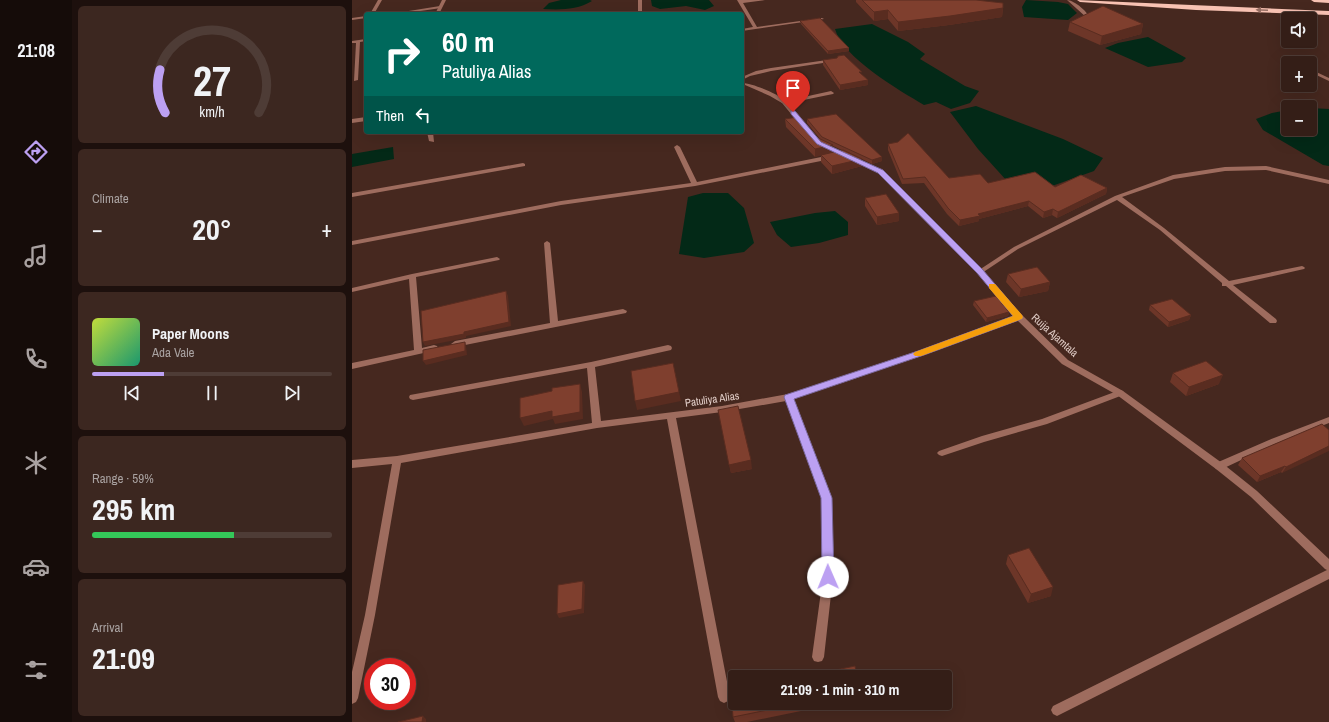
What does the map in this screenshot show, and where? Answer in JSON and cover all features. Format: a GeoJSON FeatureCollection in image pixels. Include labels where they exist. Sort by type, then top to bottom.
{"type":"FeatureCollection","features":[{"type":"Feature","properties":{"kind":"highway"},"geometry":{"type":"LineString","coordinates":[[1080,0],[1196,8],[1329,13]]}},
{"type":"Feature","properties":{"kind":"highway"},"geometry":{"type":"LineString","coordinates":[[1314,0],[1329,1]]}},
{"type":"Feature","properties":{"kind":"street"},"geometry":{"type":"LineString","coordinates":[[373,12],[380,0]]}},
{"type":"Feature","properties":{"kind":"street"},"geometry":{"type":"LineString","coordinates":[[437,12],[445,0]]}},
{"type":"Feature","properties":{"kind":"street"},"geometry":{"type":"LineString","coordinates":[[640,0],[640,12]]}},
{"type":"Feature","properties":{"kind":"street"},"geometry":{"type":"LineString","coordinates":[[756,28],[739,1],[763,0]]}},
{"type":"Feature","properties":{"kind":"street"},"geometry":{"type":"LineString","coordinates":[[1069,0],[1088,16],[1088,19]]}},
{"type":"Feature","properties":{"kind":"street"},"geometry":{"type":"LineString","coordinates":[[406,12],[440,7]]}},
{"type":"Feature","properties":{"kind":"street"},"geometry":{"type":"LineString","coordinates":[[352,19],[364,17]]}},
{"type":"Feature","properties":{"kind":"street"},"geometry":{"type":"LineString","coordinates":[[744,30],[822,19]]}},
{"type":"Feature","properties":{"kind":"street"},"geometry":{"type":"LineString","coordinates":[[355,42],[356,80]]}},
{"type":"Feature","properties":{"kind":"street"},"geometry":{"type":"LineString","coordinates":[[744,77],[757,72],[835,60]]}},
{"type":"Feature","properties":{"kind":"street"},"geometry":{"type":"LineString","coordinates":[[1317,74],[1329,80]]}},
{"type":"Feature","properties":{"kind":"street","name":"Ruija Ajamtala"},"geometry":{"type":"LineString","coordinates":[[744,85],[772,95],[784,102],[819,143],[881,172],[980,272],[1019,317],[1066,362],[1120,393],[1219,466],[1254,494],[1329,566]]}},
{"type":"Feature","properties":{"kind":"street"},"geometry":{"type":"LineString","coordinates":[[784,102],[831,93]]}},
{"type":"Feature","properties":{"kind":"street"},"geometry":{"type":"LineString","coordinates":[[352,121],[364,119]]}},
{"type":"Feature","properties":{"kind":"street"},"geometry":{"type":"LineString","coordinates":[[430,134],[432,141]]}},
{"type":"Feature","properties":{"kind":"street"},"geometry":{"type":"LineString","coordinates":[[677,147],[695,184]]}},
{"type":"Feature","properties":{"kind":"street"},"geometry":{"type":"LineString","coordinates":[[352,243],[561,203],[695,184],[845,154]]}},
{"type":"Feature","properties":{"kind":"street"},"geometry":{"type":"LineString","coordinates":[[352,195],[523,165]]}},
{"type":"Feature","properties":{"kind":"street"},"geometry":{"type":"LineString","coordinates":[[980,272],[1016,248],[1090,212],[1117,197],[1173,177],[1225,170],[1266,168],[1329,182]]}},
{"type":"Feature","properties":{"kind":"street"},"geometry":{"type":"LineString","coordinates":[[1117,197],[1160,228],[1205,264],[1225,284],[1273,321]]}},
{"type":"Feature","properties":{"kind":"street"},"geometry":{"type":"LineString","coordinates":[[547,243],[554,324]]}},
{"type":"Feature","properties":{"kind":"street"},"geometry":{"type":"LineString","coordinates":[[352,290],[497,259]]}},
{"type":"Feature","properties":{"kind":"street"},"geometry":{"type":"LineString","coordinates":[[1225,284],[1302,268]]}},
{"type":"Feature","properties":{"kind":"street"},"geometry":{"type":"LineString","coordinates":[[412,276],[418,351]]}},
{"type":"Feature","properties":{"kind":"street"},"geometry":{"type":"LineString","coordinates":[[352,366],[418,351],[623,311]]}},
{"type":"Feature","properties":{"kind":"street","name":"Patuliya Alias"},"geometry":{"type":"LineString","coordinates":[[352,464],[398,460],[597,425],[722,410],[789,397],[921,353],[1019,317]]}},
{"type":"Feature","properties":{"kind":"street"},"geometry":{"type":"LineString","coordinates":[[414,397],[668,348]]}},
{"type":"Feature","properties":{"kind":"street"},"geometry":{"type":"LineString","coordinates":[[591,364],[597,425]]}},
{"type":"Feature","properties":{"kind":"street"},"geometry":{"type":"LineString","coordinates":[[942,452],[1044,422],[1120,393]]}},
{"type":"Feature","properties":{"kind":"street"},"geometry":{"type":"LineString","coordinates":[[789,397],[827,498],[828,577],[818,657]]}},
{"type":"Feature","properties":{"kind":"street"},"geometry":{"type":"LineString","coordinates":[[671,416],[724,697]]}},
{"type":"Feature","properties":{"kind":"street"},"geometry":{"type":"LineString","coordinates":[[1219,466],[1272,442],[1329,420]]}},
{"type":"Feature","properties":{"kind":"street"},"geometry":{"type":"LineString","coordinates":[[352,698],[355,667],[398,460]]}},
{"type":"Feature","properties":{"kind":"street"},"geometry":{"type":"LineString","coordinates":[[1057,710],[1329,574]]}},
{"type":"Feature","properties":{"kind":"shaded area"},"geometry":{"type":"Polygon","coordinates":[[[561,0],[592,1],[574,8],[543,9],[549,3],[561,0]]]}},
{"type":"Feature","properties":{"kind":"shaded area"},"geometry":{"type":"Polygon","coordinates":[[[651,0],[709,0],[714,6],[705,10],[686,6],[660,9],[652,6],[651,0]]]}},
{"type":"Feature","properties":{"kind":"shaded area"},"geometry":{"type":"Polygon","coordinates":[[[1026,0],[1068,4],[1077,13],[1068,20],[1024,17],[1022,7],[1026,0]]]}},
{"type":"Feature","properties":{"kind":"shaded area"},"geometry":{"type":"Polygon","coordinates":[[[872,24],[908,42],[925,54],[920,59],[965,86],[979,91],[970,103],[951,109],[936,102],[924,105],[901,91],[860,62],[840,40],[835,29],[872,24]]]}},
{"type":"Feature","properties":{"kind":"shaded area"},"geometry":{"type":"Polygon","coordinates":[[[1148,37],[1186,58],[1182,62],[1148,67],[1105,48],[1118,43],[1148,37]]]}},
{"type":"Feature","properties":{"kind":"shaded area"},"geometry":{"type":"Polygon","coordinates":[[[976,106],[1063,139],[1103,158],[1094,171],[1049,187],[1007,181],[978,149],[950,112],[976,106]]]}},
{"type":"Feature","properties":{"kind":"shaded area"},"geometry":{"type":"Polygon","coordinates":[[[1317,108],[1329,109],[1329,166],[1323,165],[1263,130],[1256,119],[1281,111],[1281,136],[1317,136],[1317,108]]]}},
{"type":"Feature","properties":{"kind":"shaded area"},"geometry":{"type":"Polygon","coordinates":[[[393,147],[394,159],[352,167],[352,154],[393,147]]]}},
{"type":"Feature","properties":{"kind":"shaded area"},"geometry":{"type":"Polygon","coordinates":[[[703,193],[728,193],[744,208],[754,243],[744,252],[704,258],[679,254],[688,197],[703,193]]]}},
{"type":"Feature","properties":{"kind":"shaded area"},"geometry":{"type":"Polygon","coordinates":[[[835,211],[848,222],[848,235],[819,243],[791,247],[777,235],[770,222],[815,213],[835,211]]]}},
{"type":"Feature","properties":{"kind":"building"},"geometry":{"type":"Polygon","coordinates":[[[862,0],[976,0],[1003,3],[1003,8],[898,22],[888,10],[874,12],[862,0]]]}},
{"type":"Feature","properties":{"kind":"building"},"geometry":{"type":"Polygon","coordinates":[[[1103,6],[1143,24],[1102,36],[1070,22],[1103,6]]]}},
{"type":"Feature","properties":{"kind":"building"},"geometry":{"type":"Polygon","coordinates":[[[820,18],[849,48],[828,51],[800,21],[820,18]]]}},
{"type":"Feature","properties":{"kind":"building"},"geometry":{"type":"Polygon","coordinates":[[[844,55],[862,72],[859,72],[868,80],[840,85],[823,60],[837,58],[838,56],[844,55]]]}},
{"type":"Feature","properties":{"kind":"building"},"geometry":{"type":"Polygon","coordinates":[[[836,114],[882,157],[872,160],[822,137],[807,119],[836,114]]]}},
{"type":"Feature","properties":{"kind":"building"},"geometry":{"type":"Polygon","coordinates":[[[798,117],[816,137],[833,145],[815,149],[785,119],[798,117]]]}},
{"type":"Feature","properties":{"kind":"building"},"geometry":{"type":"Polygon","coordinates":[[[908,133],[949,178],[980,174],[988,183],[1035,172],[1055,187],[1081,175],[1107,188],[1058,212],[1053,209],[1044,212],[1029,201],[978,214],[980,216],[960,220],[948,208],[925,177],[903,179],[888,144],[898,142],[908,133]]]}},
{"type":"Feature","properties":{"kind":"building"},"geometry":{"type":"Polygon","coordinates":[[[843,150],[862,159],[832,166],[821,155],[843,150]]]}},
{"type":"Feature","properties":{"kind":"building"},"geometry":{"type":"Polygon","coordinates":[[[886,194],[899,213],[877,217],[865,198],[886,194]]]}},
{"type":"Feature","properties":{"kind":"building"},"geometry":{"type":"Polygon","coordinates":[[[1037,267],[1050,282],[1021,289],[1008,274],[1037,267]]]}},
{"type":"Feature","properties":{"kind":"building"},"geometry":{"type":"Polygon","coordinates":[[[506,291],[509,322],[464,332],[464,334],[423,342],[421,311],[506,291]]]}},
{"type":"Feature","properties":{"kind":"building"},"geometry":{"type":"Polygon","coordinates":[[[996,296],[1009,312],[987,318],[974,301],[996,296]]]}},
{"type":"Feature","properties":{"kind":"building"},"geometry":{"type":"Polygon","coordinates":[[[1172,299],[1191,315],[1169,322],[1150,305],[1172,299]]]}},
{"type":"Feature","properties":{"kind":"building"},"geometry":{"type":"Polygon","coordinates":[[[465,342],[465,351],[423,361],[423,350],[465,342]]]}},
{"type":"Feature","properties":{"kind":"building"},"geometry":{"type":"Polygon","coordinates":[[[1206,361],[1223,375],[1189,387],[1173,373],[1206,361]]]}},
{"type":"Feature","properties":{"kind":"building"},"geometry":{"type":"Polygon","coordinates":[[[673,363],[679,392],[635,401],[631,371],[673,363]]]}},
{"type":"Feature","properties":{"kind":"building"},"geometry":{"type":"Polygon","coordinates":[[[580,384],[580,412],[552,417],[552,411],[520,418],[520,398],[552,391],[552,388],[580,384]]]}},
{"type":"Feature","properties":{"kind":"building"},"geometry":{"type":"Polygon","coordinates":[[[738,406],[751,460],[729,465],[718,410],[738,406]]]}},
{"type":"Feature","properties":{"kind":"building"},"geometry":{"type":"Polygon","coordinates":[[[1322,424],[1329,430],[1329,446],[1286,467],[1285,466],[1260,476],[1242,458],[1322,424]]]}},
{"type":"Feature","properties":{"kind":"building"},"geometry":{"type":"Polygon","coordinates":[[[1029,548],[1053,587],[1031,594],[1008,555],[1029,548]]]}},
{"type":"Feature","properties":{"kind":"building"},"geometry":{"type":"Polygon","coordinates":[[[583,581],[582,609],[557,614],[558,585],[583,581]]]}},
{"type":"Feature","properties":{"kind":"building"},"geometry":{"type":"Polygon","coordinates":[[[855,666],[856,670],[836,670],[855,666]]]}},
{"type":"Feature","properties":{"kind":"building"},"geometry":{"type":"Polygon","coordinates":[[[732,710],[768,710],[733,717],[732,710]]]}},
{"type":"Feature","properties":{"kind":"building"},"geometry":{"type":"Polygon","coordinates":[[[423,716],[422,722],[398,722],[423,716]]]}},
{"type":"Feature","properties":{"kind":"slow traffic"},"geometry":{"type":"LineString","coordinates":[[918,354],[1019,317],[992,286]]}},
{"type":"Feature","properties":{"kind":"route"},"geometry":{"type":"LineString","coordinates":[[793,112],[819,143],[881,172],[980,272],[1019,317],[921,353],[789,397],[827,498],[828,577]]}}]}
